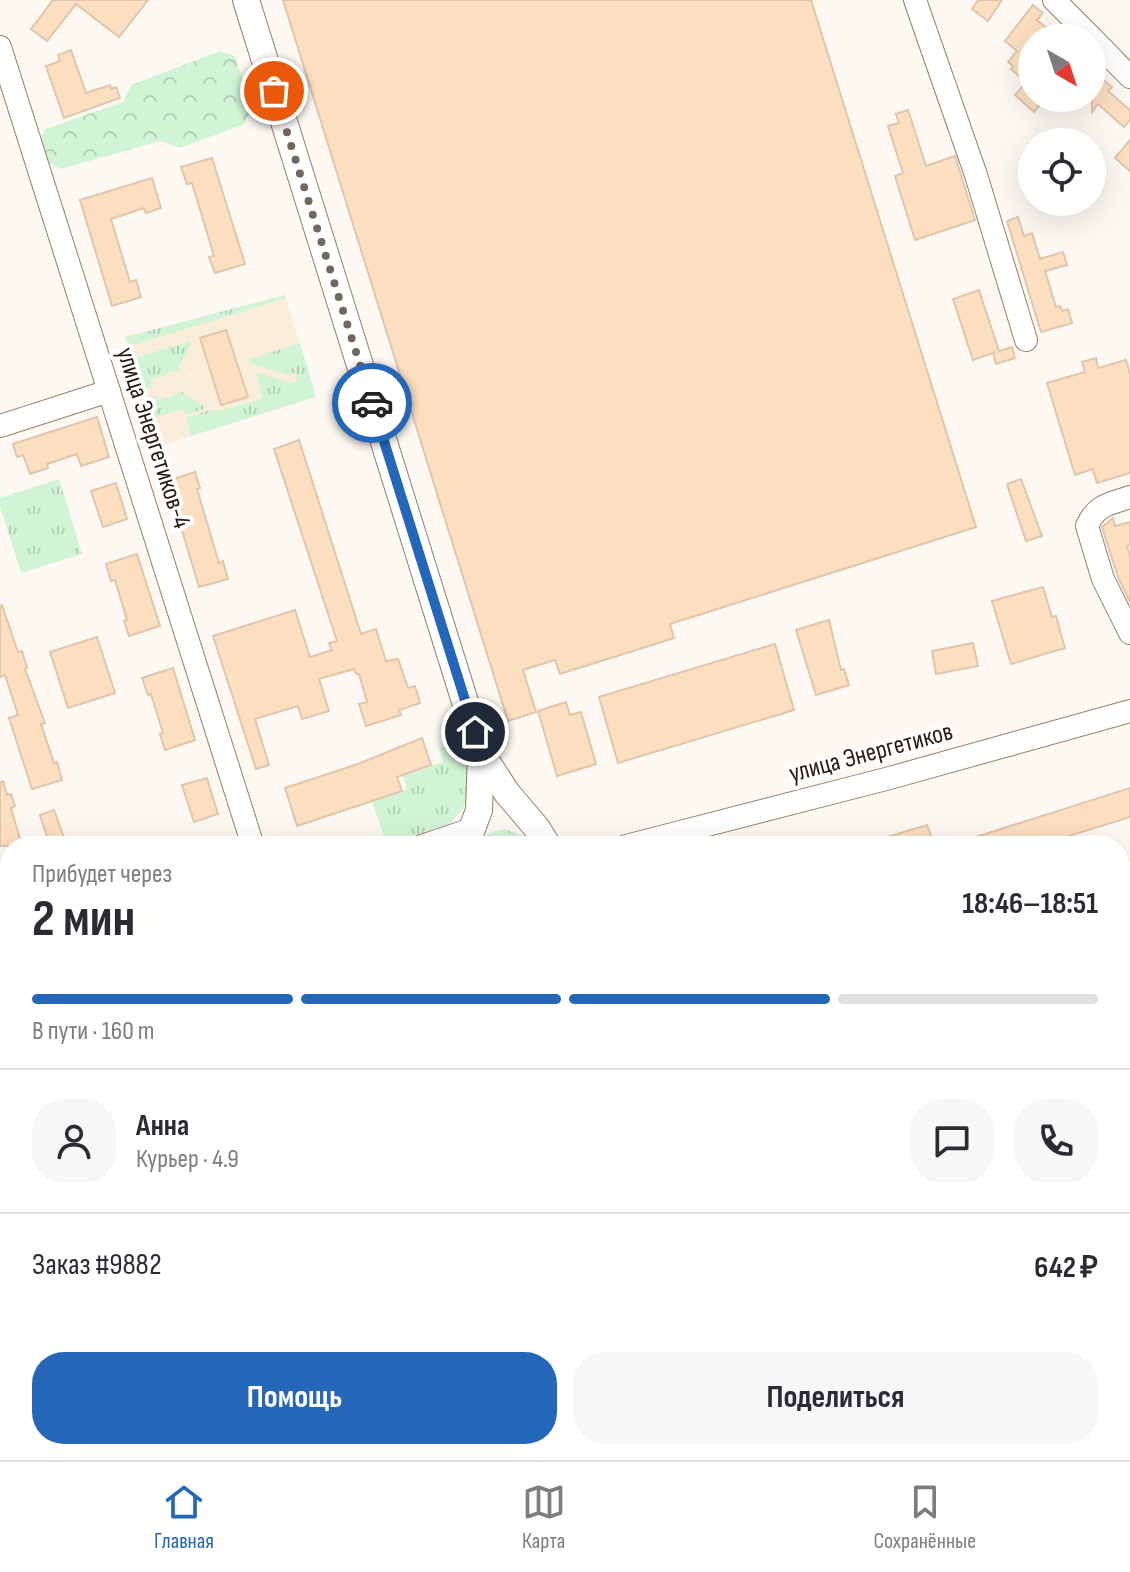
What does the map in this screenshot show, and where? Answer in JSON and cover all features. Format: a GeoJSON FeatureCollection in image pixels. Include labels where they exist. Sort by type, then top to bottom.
{"type":"FeatureCollection","features":[{"type":"Feature","properties":{"kind":"main road"},"geometry":{"type":"LineString","coordinates":[[246,0],[481,753],[507,793],[541,836]]}},
{"type":"Feature","properties":{"kind":"main road"},"geometry":{"type":"LineString","coordinates":[[470,836],[479,810],[481,753]]}},
{"type":"Feature","properties":{"kind":"main road"},"geometry":{"type":"LineString","coordinates":[[471,836],[486,820],[504,813],[520,817],[541,836]]}},
{"type":"Feature","properties":{"kind":"street"},"geometry":{"type":"LineString","coordinates":[[915,0],[976,175],[1026,340]]}},
{"type":"Feature","properties":{"kind":"street"},"geometry":{"type":"LineString","coordinates":[[1054,0],[1078,24]]}},
{"type":"Feature","properties":{"kind":"street","name":"улица Энергетиков-4"},"geometry":{"type":"LineString","coordinates":[[0,47],[250,836]]}},
{"type":"Feature","properties":{"kind":"street"},"geometry":{"type":"LineString","coordinates":[[1106,52],[1130,76]]}},
{"type":"Feature","properties":{"kind":"street"},"geometry":{"type":"LineString","coordinates":[[0,426],[109,391]]}},
{"type":"Feature","properties":{"kind":"street"},"geometry":{"type":"LineString","coordinates":[[1130,497],[1093,513],[1087,526],[1103,579],[1130,633]]}},
{"type":"Feature","properties":{"kind":"street","name":"улица Энергетиков"},"geometry":{"type":"LineString","coordinates":[[665,836],[1130,711]]}},
{"type":"Feature","properties":{"kind":"shaded area"},"geometry":{"type":"Polygon","coordinates":[[[285,295],[316,397],[156,447],[125,337],[285,295]]]}},
{"type":"Feature","properties":{"kind":"green space"},"geometry":{"type":"Polygon","coordinates":[[[220,51],[235,56],[253,109],[243,125],[179,148],[160,141],[61,169],[49,163],[39,142],[45,129],[123,102],[131,85],[220,51]]]}},
{"type":"Feature","properties":{"kind":"green space"},"geometry":{"type":"Polygon","coordinates":[[[285,295],[286,298],[128,347],[125,337],[285,295]]]}},
{"type":"Feature","properties":{"kind":"green space"},"geometry":{"type":"Polygon","coordinates":[[[190,341],[191,345],[177,371],[151,379],[153,386],[140,390],[131,359],[190,341]]]}},
{"type":"Feature","properties":{"kind":"green space"},"geometry":{"type":"Polygon","coordinates":[[[300,343],[316,397],[191,436],[186,418],[263,398],[256,372],[291,383],[296,381],[294,373],[288,375],[250,363],[249,360],[300,343]]]}},
{"type":"Feature","properties":{"kind":"green space"},"geometry":{"type":"Polygon","coordinates":[[[183,392],[207,408],[185,415],[182,409],[149,419],[142,399],[156,395],[158,400],[183,392]]]}},
{"type":"Feature","properties":{"kind":"green space"},"geometry":{"type":"Polygon","coordinates":[[[59,479],[82,554],[21,573],[0,498],[59,479]]]}},
{"type":"Feature","properties":{"kind":"green space"},"geometry":{"type":"Polygon","coordinates":[[[467,739],[473,773],[466,803],[446,827],[431,836],[384,836],[372,802],[407,789],[394,747],[407,743],[416,771],[443,762],[439,748],[467,739]]]}},
{"type":"Feature","properties":{"kind":"green space"},"geometry":{"type":"Polygon","coordinates":[[[504,829],[522,836],[487,836],[504,829]]]}},
{"type":"Feature","properties":{"kind":"building"},"geometry":{"type":"Polygon","coordinates":[[[53,0],[148,0],[119,37],[76,4],[47,41],[31,29],[53,0]]]}},
{"type":"Feature","properties":{"kind":"building"},"geometry":{"type":"Polygon","coordinates":[[[283,0],[811,0],[976,527],[670,624],[674,638],[560,674],[555,660],[523,670],[536,712],[508,721],[283,0]]]}},
{"type":"Feature","properties":{"kind":"building"},"geometry":{"type":"Polygon","coordinates":[[[978,0],[1002,0],[988,21],[972,9],[978,0]]]}},
{"type":"Feature","properties":{"kind":"building"},"geometry":{"type":"Polygon","coordinates":[[[1033,5],[1043,13],[1037,20],[1042,24],[1018,24],[1033,5]]]}},
{"type":"Feature","properties":{"kind":"building"},"geometry":{"type":"Polygon","coordinates":[[[1018,24],[1018,75],[1008,62],[1017,51],[1005,41],[1018,24]]]}},
{"type":"Feature","properties":{"kind":"building"},"geometry":{"type":"Polygon","coordinates":[[[71,50],[86,93],[110,85],[111,89],[116,87],[120,98],[64,118],[46,66],[60,61],[58,55],[71,50]]]}},
{"type":"Feature","properties":{"kind":"building"},"geometry":{"type":"Polygon","coordinates":[[[1106,82],[1112,87],[1108,91],[1130,110],[1130,120],[1124,127],[1106,111],[1106,82]]]}},
{"type":"Feature","properties":{"kind":"building"},"geometry":{"type":"Polygon","coordinates":[[[908,110],[926,166],[955,156],[975,220],[915,240],[895,176],[903,173],[888,126],[899,123],[896,114],[908,110]]]}},
{"type":"Feature","properties":{"kind":"building"},"geometry":{"type":"Polygon","coordinates":[[[1130,140],[1130,171],[1115,158],[1130,140]]]}},
{"type":"Feature","properties":{"kind":"building"},"geometry":{"type":"Polygon","coordinates":[[[212,158],[245,264],[215,273],[209,257],[214,256],[192,183],[187,184],[181,167],[212,158]]]}},
{"type":"Feature","properties":{"kind":"building"},"geometry":{"type":"Polygon","coordinates":[[[152,178],[161,208],[146,213],[144,208],[111,219],[130,282],[136,280],[141,297],[112,306],[80,200],[152,178]]]}},
{"type":"Feature","properties":{"kind":"building"},"geometry":{"type":"Polygon","coordinates":[[[1018,217],[1024,236],[1032,233],[1040,259],[1063,252],[1067,265],[1045,271],[1056,307],[1060,306],[1062,311],[1068,309],[1072,323],[1041,332],[1007,221],[1018,217]]]}},
{"type":"Feature","properties":{"kind":"building"},"geometry":{"type":"Polygon","coordinates":[[[979,290],[999,351],[1012,347],[1015,358],[996,364],[993,353],[973,360],[953,299],[979,290]]]}},
{"type":"Feature","properties":{"kind":"building"},"geometry":{"type":"Polygon","coordinates":[[[226,330],[248,397],[221,405],[200,338],[226,330]]]}},
{"type":"Feature","properties":{"kind":"building"},"geometry":{"type":"Polygon","coordinates":[[[1096,358],[1098,368],[1126,360],[1130,374],[1130,473],[1097,483],[1093,469],[1075,475],[1047,383],[1085,372],[1082,362],[1096,358]]]}},
{"type":"Feature","properties":{"kind":"building"},"geometry":{"type":"Polygon","coordinates":[[[97,417],[109,457],[81,466],[77,454],[47,464],[48,468],[30,474],[23,455],[17,457],[13,444],[97,417]]]}},
{"type":"Feature","properties":{"kind":"building"},"geometry":{"type":"Polygon","coordinates":[[[299,440],[361,634],[376,629],[386,661],[398,659],[408,688],[415,686],[420,703],[399,710],[401,715],[366,726],[359,704],[367,702],[359,674],[354,669],[319,679],[329,711],[302,719],[298,706],[255,719],[269,765],[256,769],[213,636],[295,610],[310,657],[332,650],[329,643],[337,641],[274,449],[299,440]]]}},
{"type":"Feature","properties":{"kind":"building"},"geometry":{"type":"Polygon","coordinates":[[[195,472],[200,488],[197,489],[219,563],[223,561],[228,579],[199,587],[167,481],[195,472]]]}},
{"type":"Feature","properties":{"kind":"building"},"geometry":{"type":"Polygon","coordinates":[[[1021,479],[1042,536],[1026,541],[1007,484],[1021,479]]]}},
{"type":"Feature","properties":{"kind":"building"},"geometry":{"type":"Polygon","coordinates":[[[116,483],[127,519],[103,527],[91,491],[116,483]]]}},
{"type":"Feature","properties":{"kind":"building"},"geometry":{"type":"Polygon","coordinates":[[[1113,518],[1115,526],[1130,522],[1130,545],[1127,546],[1130,556],[1130,602],[1118,577],[1102,527],[1113,518]]]}},
{"type":"Feature","properties":{"kind":"building"},"geometry":{"type":"Polygon","coordinates":[[[137,554],[160,626],[129,636],[115,580],[111,581],[106,564],[137,554]]]}},
{"type":"Feature","properties":{"kind":"building"},"geometry":{"type":"Polygon","coordinates":[[[1043,587],[1065,648],[1011,664],[992,601],[1043,587]]]}},
{"type":"Feature","properties":{"kind":"building"},"geometry":{"type":"Polygon","coordinates":[[[2,605],[18,652],[22,651],[25,669],[45,723],[41,724],[62,780],[32,789],[9,718],[18,715],[5,675],[0,677],[2,605]]]}},
{"type":"Feature","properties":{"kind":"building"},"geometry":{"type":"Polygon","coordinates":[[[829,620],[841,670],[844,669],[849,685],[816,695],[796,630],[829,620]]]}},
{"type":"Feature","properties":{"kind":"building"},"geometry":{"type":"Polygon","coordinates":[[[97,637],[115,693],[68,708],[50,652],[97,637]]]}},
{"type":"Feature","properties":{"kind":"building"},"geometry":{"type":"Polygon","coordinates":[[[973,643],[978,666],[936,674],[932,651],[973,643]]]}},
{"type":"Feature","properties":{"kind":"building"},"geometry":{"type":"Polygon","coordinates":[[[775,644],[794,710],[618,763],[599,697],[775,644]]]}},
{"type":"Feature","properties":{"kind":"building"},"geometry":{"type":"Polygon","coordinates":[[[173,668],[195,740],[165,750],[151,694],[148,695],[142,678],[173,668]]]}},
{"type":"Feature","properties":{"kind":"building"},"geometry":{"type":"Polygon","coordinates":[[[566,702],[570,715],[581,712],[596,764],[557,776],[538,711],[566,702]]]}},
{"type":"Feature","properties":{"kind":"building"},"geometry":{"type":"Polygon","coordinates":[[[422,738],[431,765],[397,777],[402,791],[297,826],[285,788],[358,764],[422,738]]]}},
{"type":"Feature","properties":{"kind":"building"},"geometry":{"type":"Polygon","coordinates":[[[207,778],[218,814],[194,822],[182,785],[207,778]]]}},
{"type":"Feature","properties":{"kind":"building"},"geometry":{"type":"Polygon","coordinates":[[[3,781],[7,795],[11,794],[15,806],[11,808],[19,836],[0,836],[0,782],[3,781]]]}},
{"type":"Feature","properties":{"kind":"building"},"geometry":{"type":"Polygon","coordinates":[[[1130,788],[1130,817],[1069,836],[979,836],[1130,788]]]}},
{"type":"Feature","properties":{"kind":"building"},"geometry":{"type":"Polygon","coordinates":[[[54,810],[63,836],[47,836],[40,815],[54,810]]]}},
{"type":"Feature","properties":{"kind":"building"},"geometry":{"type":"Polygon","coordinates":[[[927,825],[931,836],[890,836],[927,825]]]}},
{"type":"Feature","properties":{"kind":"way so far"},"geometry":{"type":"LineString","coordinates":[[274,91],[372,403]]}},
{"type":"Feature","properties":{"kind":"route"},"geometry":{"type":"LineString","coordinates":[[372,403],[475,732]]}}]}
